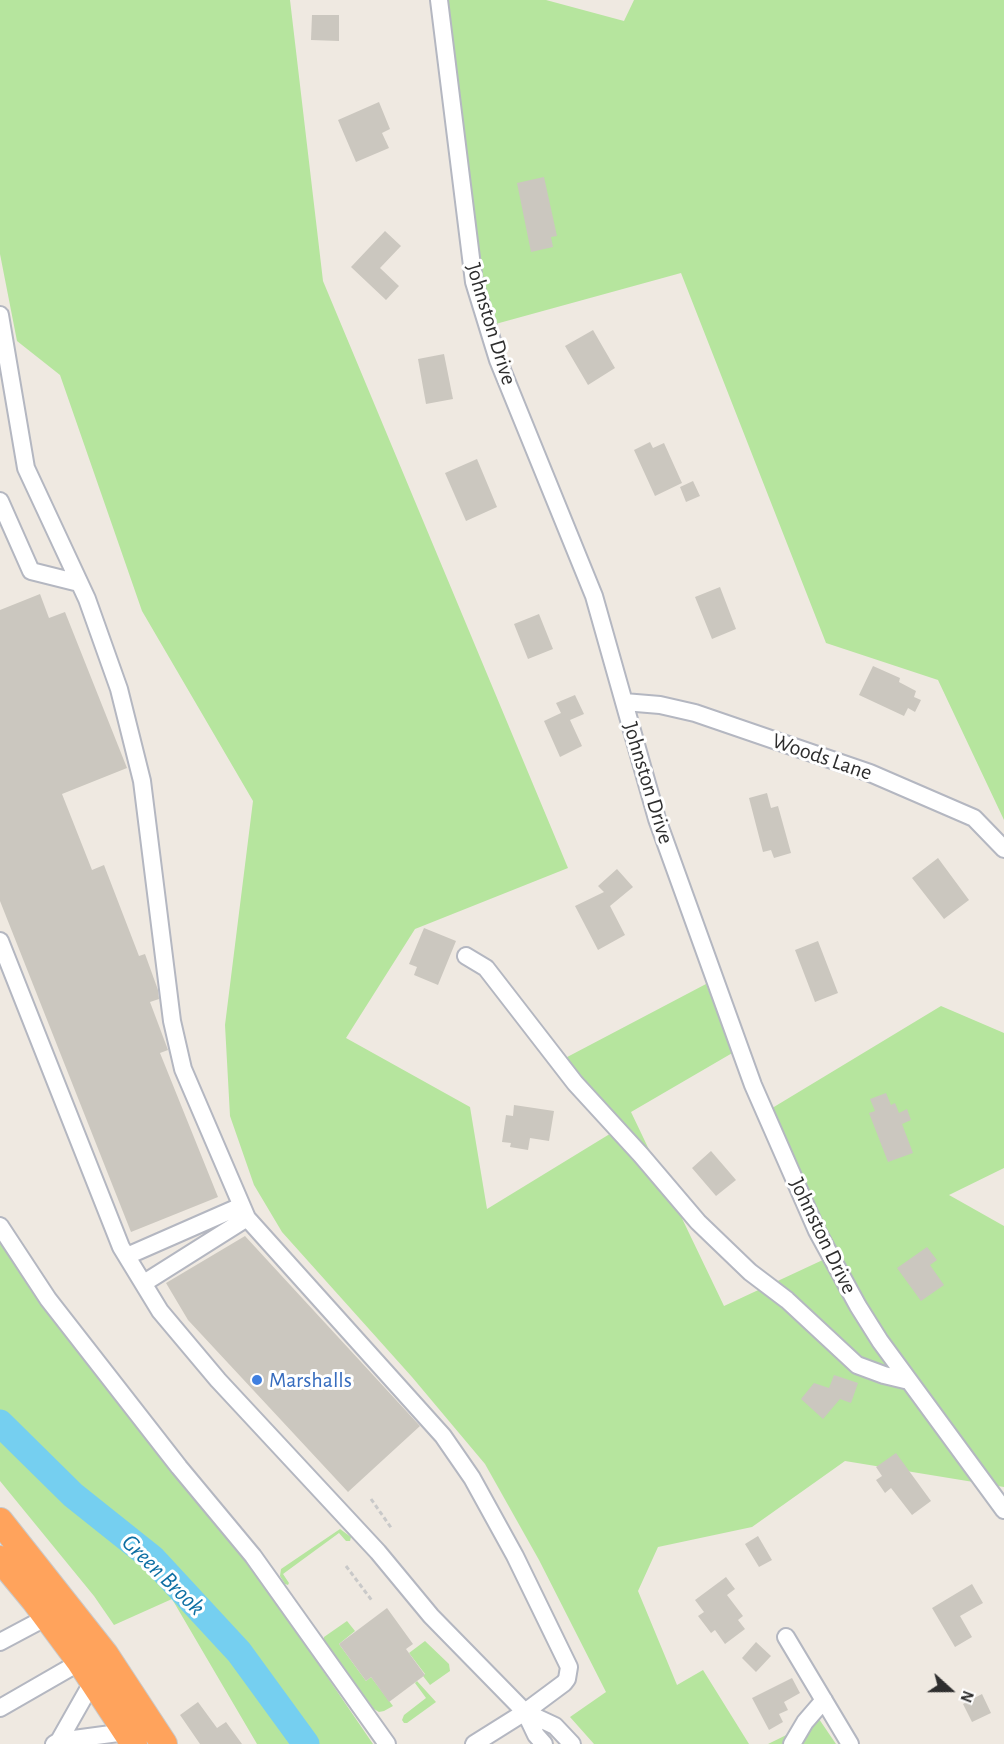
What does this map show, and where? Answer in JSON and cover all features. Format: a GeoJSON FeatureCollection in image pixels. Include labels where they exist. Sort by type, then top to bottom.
{"type":"FeatureCollection","features":[{"type":"Feature","properties":{"kind":"highway"},"geometry":{"type":"LineString","coordinates":[[0,1521],[105,1654],[164,1744]]}},
{"type":"Feature","properties":{"kind":"highway"},"geometry":{"type":"LineString","coordinates":[[0,1559],[86,1672],[130,1738]]}},
{"type":"Feature","properties":{"kind":"street","name":"Johnston Drive"},"geometry":{"type":"LineString","coordinates":[[439,0],[474,282],[498,360],[594,596],[657,819],[753,1085],[817,1230],[858,1306],[880,1341],[1004,1510]]}},
{"type":"Feature","properties":{"kind":"street"},"geometry":{"type":"LineString","coordinates":[[0,315],[26,468],[79,583],[119,689],[142,781],[172,1021],[183,1069],[244,1212],[443,1436],[472,1478],[505,1538],[568,1667],[567,1679],[564,1683],[525,1712],[474,1744]]}},
{"type":"Feature","properties":{"kind":"street"},"geometry":{"type":"LineString","coordinates":[[0,501],[31,571],[79,583]]}},
{"type":"Feature","properties":{"kind":"street","name":"Woods Lane"},"geometry":{"type":"LineString","coordinates":[[624,702],[660,705],[695,712],[870,773],[974,818],[1004,849]]}},
{"type":"Feature","properties":{"kind":"street"},"geometry":{"type":"LineString","coordinates":[[0,941],[121,1247],[160,1311],[218,1380],[378,1552],[431,1616],[525,1712],[538,1741]]}},
{"type":"Feature","properties":{"kind":"street"},"geometry":{"type":"LineString","coordinates":[[466,956],[486,968],[575,1083],[698,1222],[750,1272],[821,1329],[857,1365],[884,1376],[909,1381]]}},
{"type":"Feature","properties":{"kind":"street"},"geometry":{"type":"LineString","coordinates":[[127,1256],[244,1212]]}},
{"type":"Feature","properties":{"kind":"street"},"geometry":{"type":"LineString","coordinates":[[144,1283],[244,1212]]}},
{"type":"Feature","properties":{"kind":"street"},"geometry":{"type":"LineString","coordinates":[[0,1226],[48,1299],[253,1556],[387,1744]]}},
{"type":"Feature","properties":{"kind":"street"},"geometry":{"type":"LineString","coordinates":[[0,1642],[46,1617]]}},
{"type":"Feature","properties":{"kind":"street"},"geometry":{"type":"LineString","coordinates":[[786,1637],[850,1744]]}},
{"type":"Feature","properties":{"kind":"street"},"geometry":{"type":"LineString","coordinates":[[0,1708],[86,1672]]}},
{"type":"Feature","properties":{"kind":"street"},"geometry":{"type":"LineString","coordinates":[[86,1672],[57,1742],[130,1738]]}},
{"type":"Feature","properties":{"kind":"street"},"geometry":{"type":"LineString","coordinates":[[792,1744],[805,1722],[824,1700]]}},
{"type":"Feature","properties":{"kind":"street"},"geometry":{"type":"LineString","coordinates":[[525,1712],[555,1726],[572,1744]]}},
{"type":"Feature","properties":{"kind":"path"},"geometry":{"type":"LineString","coordinates":[[371,1499],[392,1529]]}},
{"type":"Feature","properties":{"kind":"path"},"geometry":{"type":"LineString","coordinates":[[346,1566],[373,1602]]}},
{"type":"Feature","properties":{"kind":"green space"},"geometry":{"type":"Polygon","coordinates":[[[0,0],[290,0],[323,281],[568,868],[415,929],[346,1038],[470,1107],[487,1209],[613,1132],[552,1065],[706,984],[734,1052],[631,1112],[724,1306],[827,1258],[759,1116],[941,1006],[1004,1033],[1004,1168],[949,1195],[1004,1226],[1004,1487],[845,1461],[752,1527],[658,1547],[638,1591],[677,1685],[703,1670],[749,1744],[594,1744],[570,1717],[606,1692],[539,1560],[485,1464],[412,1377],[282,1232],[254,1185],[230,1116],[225,1025],[253,801],[142,611],[60,375],[17,341],[0,254],[0,0]]]}},
{"type":"Feature","properties":{"kind":"green space"},"geometry":{"type":"Polygon","coordinates":[[[430,0],[546,0],[624,21],[634,0],[1004,0],[1004,820],[938,680],[826,643],[681,273],[481,328],[430,0]]]}},
{"type":"Feature","properties":{"kind":"green space"},"geometry":{"type":"Polygon","coordinates":[[[0,1243],[40,1304],[157,1451],[242,1552],[373,1744],[257,1744],[172,1599],[114,1625],[94,1596],[0,1481],[0,1243]]]}},
{"type":"Feature","properties":{"kind":"green space"},"geometry":{"type":"Polygon","coordinates":[[[340,1529],[351,1537],[350,1541],[346,1541],[339,1533],[283,1574],[289,1583],[285,1584],[280,1576],[281,1569],[340,1529]]]}},
{"type":"Feature","properties":{"kind":"green space"},"geometry":{"type":"Polygon","coordinates":[[[347,1621],[355,1631],[339,1644],[366,1681],[371,1677],[393,1706],[384,1711],[379,1712],[374,1709],[324,1642],[324,1637],[347,1621]]]}},
{"type":"Feature","properties":{"kind":"green space"},"geometry":{"type":"Polygon","coordinates":[[[425,1641],[449,1664],[450,1671],[430,1685],[423,1676],[425,1674],[409,1653],[425,1641]]]}},
{"type":"Feature","properties":{"kind":"green space"},"geometry":{"type":"Polygon","coordinates":[[[417,1681],[436,1702],[404,1723],[402,1720],[404,1715],[426,1698],[415,1683],[417,1681]]]}},
{"type":"Feature","properties":{"kind":"green space"},"geometry":{"type":"Polygon","coordinates":[[[819,1719],[836,1744],[768,1744],[819,1719]]]}},
{"type":"Feature","properties":{"kind":"building"},"geometry":{"type":"Polygon","coordinates":[[[312,15],[339,15],[339,41],[311,40],[312,15]]]}},
{"type":"Feature","properties":{"kind":"building"},"geometry":{"type":"Polygon","coordinates":[[[379,102],[390,129],[382,133],[389,148],[356,162],[338,120],[379,102]]]}},
{"type":"Feature","properties":{"kind":"building"},"geometry":{"type":"Polygon","coordinates":[[[544,177],[557,236],[551,237],[553,247],[531,252],[517,183],[544,177]]]}},
{"type":"Feature","properties":{"kind":"building"},"geometry":{"type":"Polygon","coordinates":[[[385,231],[401,246],[380,268],[399,286],[386,300],[351,267],[385,231]]]}},
{"type":"Feature","properties":{"kind":"building"},"geometry":{"type":"Polygon","coordinates":[[[593,330],[615,368],[588,385],[565,346],[593,330]]]}},
{"type":"Feature","properties":{"kind":"building"},"geometry":{"type":"Polygon","coordinates":[[[444,354],[453,399],[426,404],[418,359],[444,354]]]}},
{"type":"Feature","properties":{"kind":"building"},"geometry":{"type":"Polygon","coordinates":[[[650,442],[653,448],[664,443],[682,483],[655,496],[634,450],[650,442]]]}},
{"type":"Feature","properties":{"kind":"building"},"geometry":{"type":"Polygon","coordinates":[[[477,459],[497,507],[466,521],[445,473],[477,459]]]}},
{"type":"Feature","properties":{"kind":"building"},"geometry":{"type":"Polygon","coordinates":[[[693,481],[700,496],[686,502],[680,487],[693,481]]]}},
{"type":"Feature","properties":{"kind":"building"},"geometry":{"type":"Polygon","coordinates":[[[720,587],[736,629],[712,639],[695,597],[720,587]]]}},
{"type":"Feature","properties":{"kind":"building"},"geometry":{"type":"Polygon","coordinates":[[[40,594],[49,618],[65,612],[127,768],[62,794],[92,870],[104,865],[139,956],[145,954],[159,999],[150,1002],[168,1050],[160,1053],[218,1197],[131,1232],[0,901],[0,610],[40,594]]]}},
{"type":"Feature","properties":{"kind":"building"},"geometry":{"type":"Polygon","coordinates":[[[539,614],[553,649],[528,659],[514,624],[539,614]]]}},
{"type":"Feature","properties":{"kind":"building"},"geometry":{"type":"Polygon","coordinates":[[[873,666],[900,678],[899,682],[916,691],[914,697],[921,700],[915,712],[908,708],[904,716],[859,695],[873,666]]]}},
{"type":"Feature","properties":{"kind":"building"},"geometry":{"type":"Polygon","coordinates":[[[575,695],[584,714],[570,720],[582,746],[560,757],[544,721],[561,713],[556,703],[575,695]]]}},
{"type":"Feature","properties":{"kind":"building"},"geometry":{"type":"Polygon","coordinates":[[[767,793],[771,808],[778,806],[791,853],[774,858],[771,850],[763,852],[749,798],[767,793]]]}},
{"type":"Feature","properties":{"kind":"building"},"geometry":{"type":"Polygon","coordinates":[[[938,858],[969,900],[944,919],[912,878],[938,858]]]}},
{"type":"Feature","properties":{"kind":"building"},"geometry":{"type":"Polygon","coordinates":[[[617,869],[633,887],[610,906],[625,935],[598,950],[575,906],[604,892],[598,886],[617,869]]]}},
{"type":"Feature","properties":{"kind":"building"},"geometry":{"type":"Polygon","coordinates":[[[424,928],[456,941],[438,985],[414,975],[417,967],[409,964],[424,928]]]}},
{"type":"Feature","properties":{"kind":"building"},"geometry":{"type":"Polygon","coordinates":[[[818,941],[838,993],[815,1002],[795,950],[818,941]]]}},
{"type":"Feature","properties":{"kind":"building"},"geometry":{"type":"Polygon","coordinates":[[[886,1093],[891,1105],[895,1103],[899,1113],[907,1109],[911,1120],[902,1124],[913,1153],[888,1162],[869,1113],[875,1111],[870,1099],[886,1093]]]}},
{"type":"Feature","properties":{"kind":"building"},"geometry":{"type":"Polygon","coordinates":[[[514,1105],[554,1111],[549,1141],[530,1138],[528,1150],[510,1147],[511,1143],[502,1142],[506,1115],[513,1116],[514,1105]]]}},
{"type":"Feature","properties":{"kind":"building"},"geometry":{"type":"Polygon","coordinates":[[[711,1151],[736,1180],[716,1196],[692,1168],[711,1151]]]}},
{"type":"Feature","properties":{"kind":"building"},"geometry":{"type":"Polygon","coordinates":[[[245,1236],[420,1426],[348,1492],[188,1320],[166,1283],[245,1236]]]}},
{"type":"Feature","properties":{"kind":"building"},"geometry":{"type":"Polygon","coordinates":[[[927,1247],[937,1260],[930,1265],[944,1285],[921,1301],[897,1268],[927,1247]]]}},
{"type":"Feature","properties":{"kind":"building"},"geometry":{"type":"Polygon","coordinates":[[[834,1375],[858,1383],[851,1403],[840,1399],[823,1419],[801,1399],[814,1383],[829,1388],[834,1375]]]}},
{"type":"Feature","properties":{"kind":"building"},"geometry":{"type":"Polygon","coordinates":[[[896,1453],[931,1501],[912,1515],[891,1488],[885,1493],[876,1480],[882,1476],[876,1467],[896,1453]]]}},
{"type":"Feature","properties":{"kind":"building"},"geometry":{"type":"Polygon","coordinates":[[[758,1536],[772,1560],[759,1567],[745,1544],[758,1536]]]}},
{"type":"Feature","properties":{"kind":"building"},"geometry":{"type":"Polygon","coordinates":[[[726,1577],[735,1589],[727,1595],[743,1616],[738,1620],[745,1629],[725,1644],[715,1630],[711,1633],[698,1616],[704,1612],[695,1600],[726,1577]]]}},
{"type":"Feature","properties":{"kind":"building"},"geometry":{"type":"Polygon","coordinates":[[[972,1584],[983,1603],[960,1616],[972,1637],[955,1647],[932,1608],[972,1584]]]}},
{"type":"Feature","properties":{"kind":"building"},"geometry":{"type":"Polygon","coordinates":[[[387,1608],[413,1644],[406,1649],[425,1675],[389,1702],[371,1677],[366,1681],[339,1644],[387,1608]]]}},
{"type":"Feature","properties":{"kind":"building"},"geometry":{"type":"Polygon","coordinates":[[[756,1642],[771,1656],[756,1672],[742,1658],[756,1642]]]}},
{"type":"Feature","properties":{"kind":"building"},"geometry":{"type":"Polygon","coordinates":[[[792,1678],[800,1693],[784,1702],[788,1710],[779,1714],[783,1722],[769,1730],[752,1698],[792,1678]]]}},
{"type":"Feature","properties":{"kind":"building"},"geometry":{"type":"Polygon","coordinates":[[[982,1694],[991,1713],[972,1722],[963,1704],[982,1694]]]}},
{"type":"Feature","properties":{"kind":"building"},"geometry":{"type":"Polygon","coordinates":[[[198,1702],[217,1728],[226,1722],[242,1744],[200,1744],[180,1715],[198,1702]]]}},
{"type":"Feature","properties":{"kind":"waterway","name":"Green Brook"},"geometry":{"type":"LineString","coordinates":[[0,1423],[73,1495],[152,1558],[239,1652],[306,1744]]}},
{"type":"Feature","properties":{"kind":"place","name":"Marshalls"},"geometry":{"type":"Point","coordinates":[257,1380]}}]}
